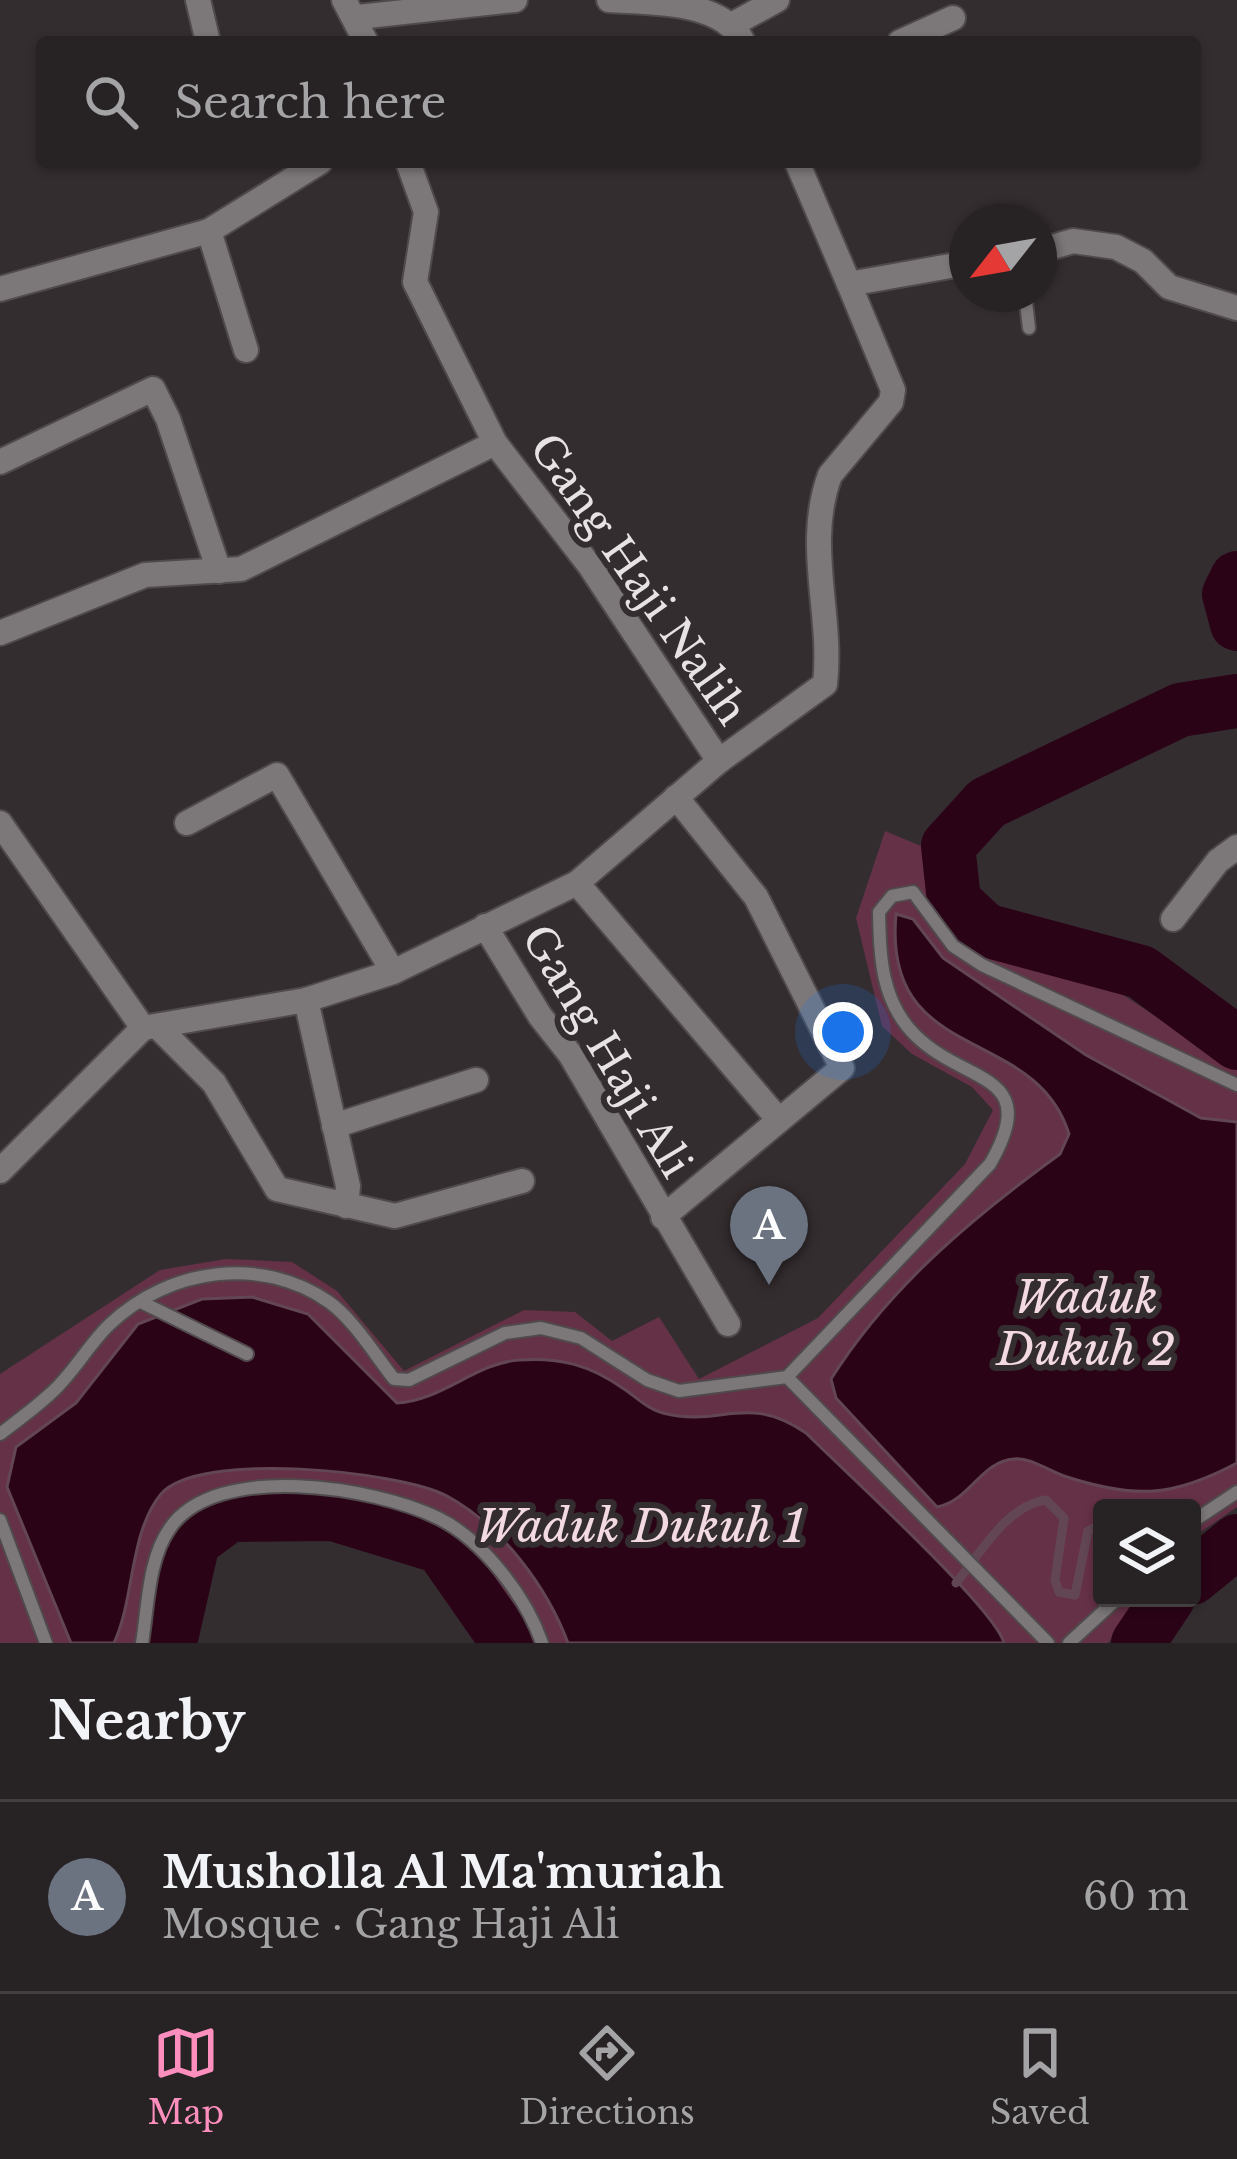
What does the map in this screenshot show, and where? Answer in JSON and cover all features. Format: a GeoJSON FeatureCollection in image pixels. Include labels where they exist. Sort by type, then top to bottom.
{"type":"FeatureCollection","features":[{"type":"Feature","properties":{"kind":"street"},"geometry":{"type":"LineString","coordinates":[[198,0],[207,36]]}},
{"type":"Feature","properties":{"kind":"street"},"geometry":{"type":"LineString","coordinates":[[351,9],[515,0]]}},
{"type":"Feature","properties":{"kind":"street"},"geometry":{"type":"LineString","coordinates":[[610,0],[711,11],[739,33],[777,0]]}},
{"type":"Feature","properties":{"kind":"street"},"geometry":{"type":"LineString","coordinates":[[913,36],[953,18]]}},
{"type":"Feature","properties":{"kind":"street"},"geometry":{"type":"LineString","coordinates":[[0,289],[209,231],[310,168]]}},
{"type":"Feature","properties":{"kind":"street","name":"Gang Haji Nalih"},"geometry":{"type":"LineString","coordinates":[[410,168],[426,212],[415,282],[495,443],[590,566],[719,760]]}},
{"type":"Feature","properties":{"kind":"street"},"geometry":{"type":"LineString","coordinates":[[800,168],[849,284],[949,266]]}},
{"type":"Feature","properties":{"kind":"street"},"geometry":{"type":"LineString","coordinates":[[209,231],[246,350]]}},
{"type":"Feature","properties":{"kind":"street"},"geometry":{"type":"LineString","coordinates":[[1057,246],[1073,241],[1116,247],[1143,261],[1169,287],[1237,308]]}},
{"type":"Feature","properties":{"kind":"street","name":"Gang Haji Ali"},"geometry":{"type":"LineString","coordinates":[[150,1027],[306,1000],[393,972],[577,883],[719,760],[825,684],[816,562],[825,489],[830,475],[891,402],[893,390],[849,284]]}},
{"type":"Feature","properties":{"kind":"street"},"geometry":{"type":"LineString","coordinates":[[0,462],[153,389],[168,418],[218,572]]}},
{"type":"Feature","properties":{"kind":"street"},"geometry":{"type":"LineString","coordinates":[[0,633],[145,575],[242,569],[495,443]]}},
{"type":"Feature","properties":{"kind":"street"},"geometry":{"type":"LineString","coordinates":[[187,824],[277,775],[393,972]]}},
{"type":"Feature","properties":{"kind":"street","name":"Gang Haji Ali"},"geometry":{"type":"LineString","coordinates":[[663,1217],[842,1068],[756,897],[676,796]]}},
{"type":"Feature","properties":{"kind":"street"},"geometry":{"type":"LineString","coordinates":[[0,823],[150,1027],[214,1083],[247,1132],[273,1186],[395,1216],[522,1181]]}},
{"type":"Feature","properties":{"kind":"street"},"geometry":{"type":"LineString","coordinates":[[1174,919],[1218,861],[1237,847]]}},
{"type":"Feature","properties":{"kind":"street"},"geometry":{"type":"LineString","coordinates":[[577,883],[778,1119]]}},
{"type":"Feature","properties":{"kind":"street","name":"Gang Haji Ali"},"geometry":{"type":"LineString","coordinates":[[484,926],[540,1016],[570,1054],[728,1324]]}},
{"type":"Feature","properties":{"kind":"street"},"geometry":{"type":"LineString","coordinates":[[306,1000],[348,1186],[346,1206]]}},
{"type":"Feature","properties":{"kind":"street"},"geometry":{"type":"LineString","coordinates":[[0,1171],[150,1027]]}},
{"type":"Feature","properties":{"kind":"street"},"geometry":{"type":"LineString","coordinates":[[334,1126],[476,1080]]}},
{"type":"Feature","properties":{"kind":"lane"},"geometry":{"type":"LineString","coordinates":[[1027,312],[1029,328]]}},
{"type":"Feature","properties":{"kind":"lane"},"geometry":{"type":"LineString","coordinates":[[0,1434],[53,1392],[113,1321],[141,1302],[193,1277],[246,1270],[295,1282],[333,1304],[394,1379],[409,1380],[505,1333],[541,1328],[580,1338],[647,1380],[679,1391],[787,1378],[990,1164],[1012,1126],[1009,1108],[994,1086],[917,1037],[894,1008],[881,968],[878,912],[892,896],[914,892],[953,946],[982,965],[1237,1085]]}},
{"type":"Feature","properties":{"kind":"lane"},"geometry":{"type":"LineString","coordinates":[[141,1302],[247,1354]]}},
{"type":"Feature","properties":{"kind":"lane"},"geometry":{"type":"LineString","coordinates":[[787,1378],[1048,1643]]}},
{"type":"Feature","properties":{"kind":"lane"},"geometry":{"type":"LineString","coordinates":[[142,1643],[157,1552],[171,1525],[195,1504],[234,1488],[318,1489],[393,1502],[441,1520],[508,1581],[533,1616],[542,1643]]}},
{"type":"Feature","properties":{"kind":"lane"},"geometry":{"type":"LineString","coordinates":[[1201,1516],[1237,1492]]}},
{"type":"Feature","properties":{"kind":"lane"},"geometry":{"type":"LineString","coordinates":[[0,1520],[46,1643]]}},
{"type":"Feature","properties":{"kind":"lane"},"geometry":{"type":"LineString","coordinates":[[1069,1643],[1108,1607]]}},
{"type":"Feature","properties":{"kind":"shaded area"},"geometry":{"type":"Polygon","coordinates":[[[885,831],[933,851],[930,891],[956,938],[1105,983],[1237,1070],[1237,1507],[1201,1532],[1201,1499],[1093,1499],[1093,1607],[1136,1607],[1108,1643],[529,1643],[497,1582],[446,1534],[421,1520],[351,1501],[273,1497],[205,1512],[182,1528],[162,1567],[151,1643],[0,1643],[0,1374],[160,1270],[226,1259],[292,1262],[337,1291],[404,1371],[524,1310],[575,1312],[612,1341],[659,1317],[699,1379],[818,1318],[965,1164],[993,1110],[972,1087],[912,1054],[882,1026],[856,918],[885,831]]]}},
{"type":"Feature","properties":{"kind":"water","name":"Waduk Dukuh 2"},"geometry":{"type":"Polygon","coordinates":[[[896,914],[913,919],[943,958],[1086,1055],[1201,1118],[1237,1122],[1237,1463],[1193,1483],[1134,1491],[1091,1484],[1014,1459],[993,1466],[958,1497],[937,1507],[836,1398],[831,1379],[879,1314],[965,1229],[1060,1154],[1069,1134],[1051,1099],[1025,1074],[935,1021],[912,997],[898,963],[896,914]]]}},
{"type":"Feature","properties":{"kind":"water","name":"Waduk Dukuh 1"},"geometry":{"type":"Polygon","coordinates":[[[252,1297],[308,1314],[397,1403],[429,1396],[503,1363],[548,1360],[599,1374],[663,1413],[702,1417],[750,1413],[785,1421],[806,1433],[915,1538],[974,1600],[1004,1643],[568,1643],[548,1601],[520,1560],[486,1524],[447,1496],[346,1473],[255,1469],[182,1480],[161,1494],[143,1527],[114,1643],[71,1643],[7,1487],[16,1447],[76,1403],[138,1324],[202,1299],[252,1297]]]}},
{"type":"Feature","properties":{"kind":"waterway"},"geometry":{"type":"LineString","coordinates":[[1237,578],[1229,594],[1237,624]]}},
{"type":"Feature","properties":{"kind":"waterway"},"geometry":{"type":"LineString","coordinates":[[1237,701],[1180,710],[987,803],[948,846],[954,901],[985,930],[1141,972],[1237,1043]]}},
{"type":"Feature","properties":{"kind":"waterway"},"geometry":{"type":"LineString","coordinates":[[956,1583],[1007,1521],[1046,1500],[1064,1518],[1055,1580],[1059,1592],[1075,1595],[1088,1531],[1093,1528]]}},
{"type":"Feature","properties":{"kind":"waterway"},"geometry":{"type":"LineString","coordinates":[[170,1643],[193,1542],[229,1515],[333,1514],[441,1547],[508,1643]]}},
{"type":"Feature","properties":{"kind":"waterway"},"geometry":{"type":"LineString","coordinates":[[1201,1571],[1237,1541]]}},
{"type":"Feature","properties":{"kind":"waterway"},"geometry":{"type":"LineString","coordinates":[[1138,1643],[1162,1607]]}},
{"type":"Feature","properties":{"kind":"place","name":"Musholla Al Ma'muriah"},"geometry":{"type":"Point","coordinates":[769,1285]}}]}
